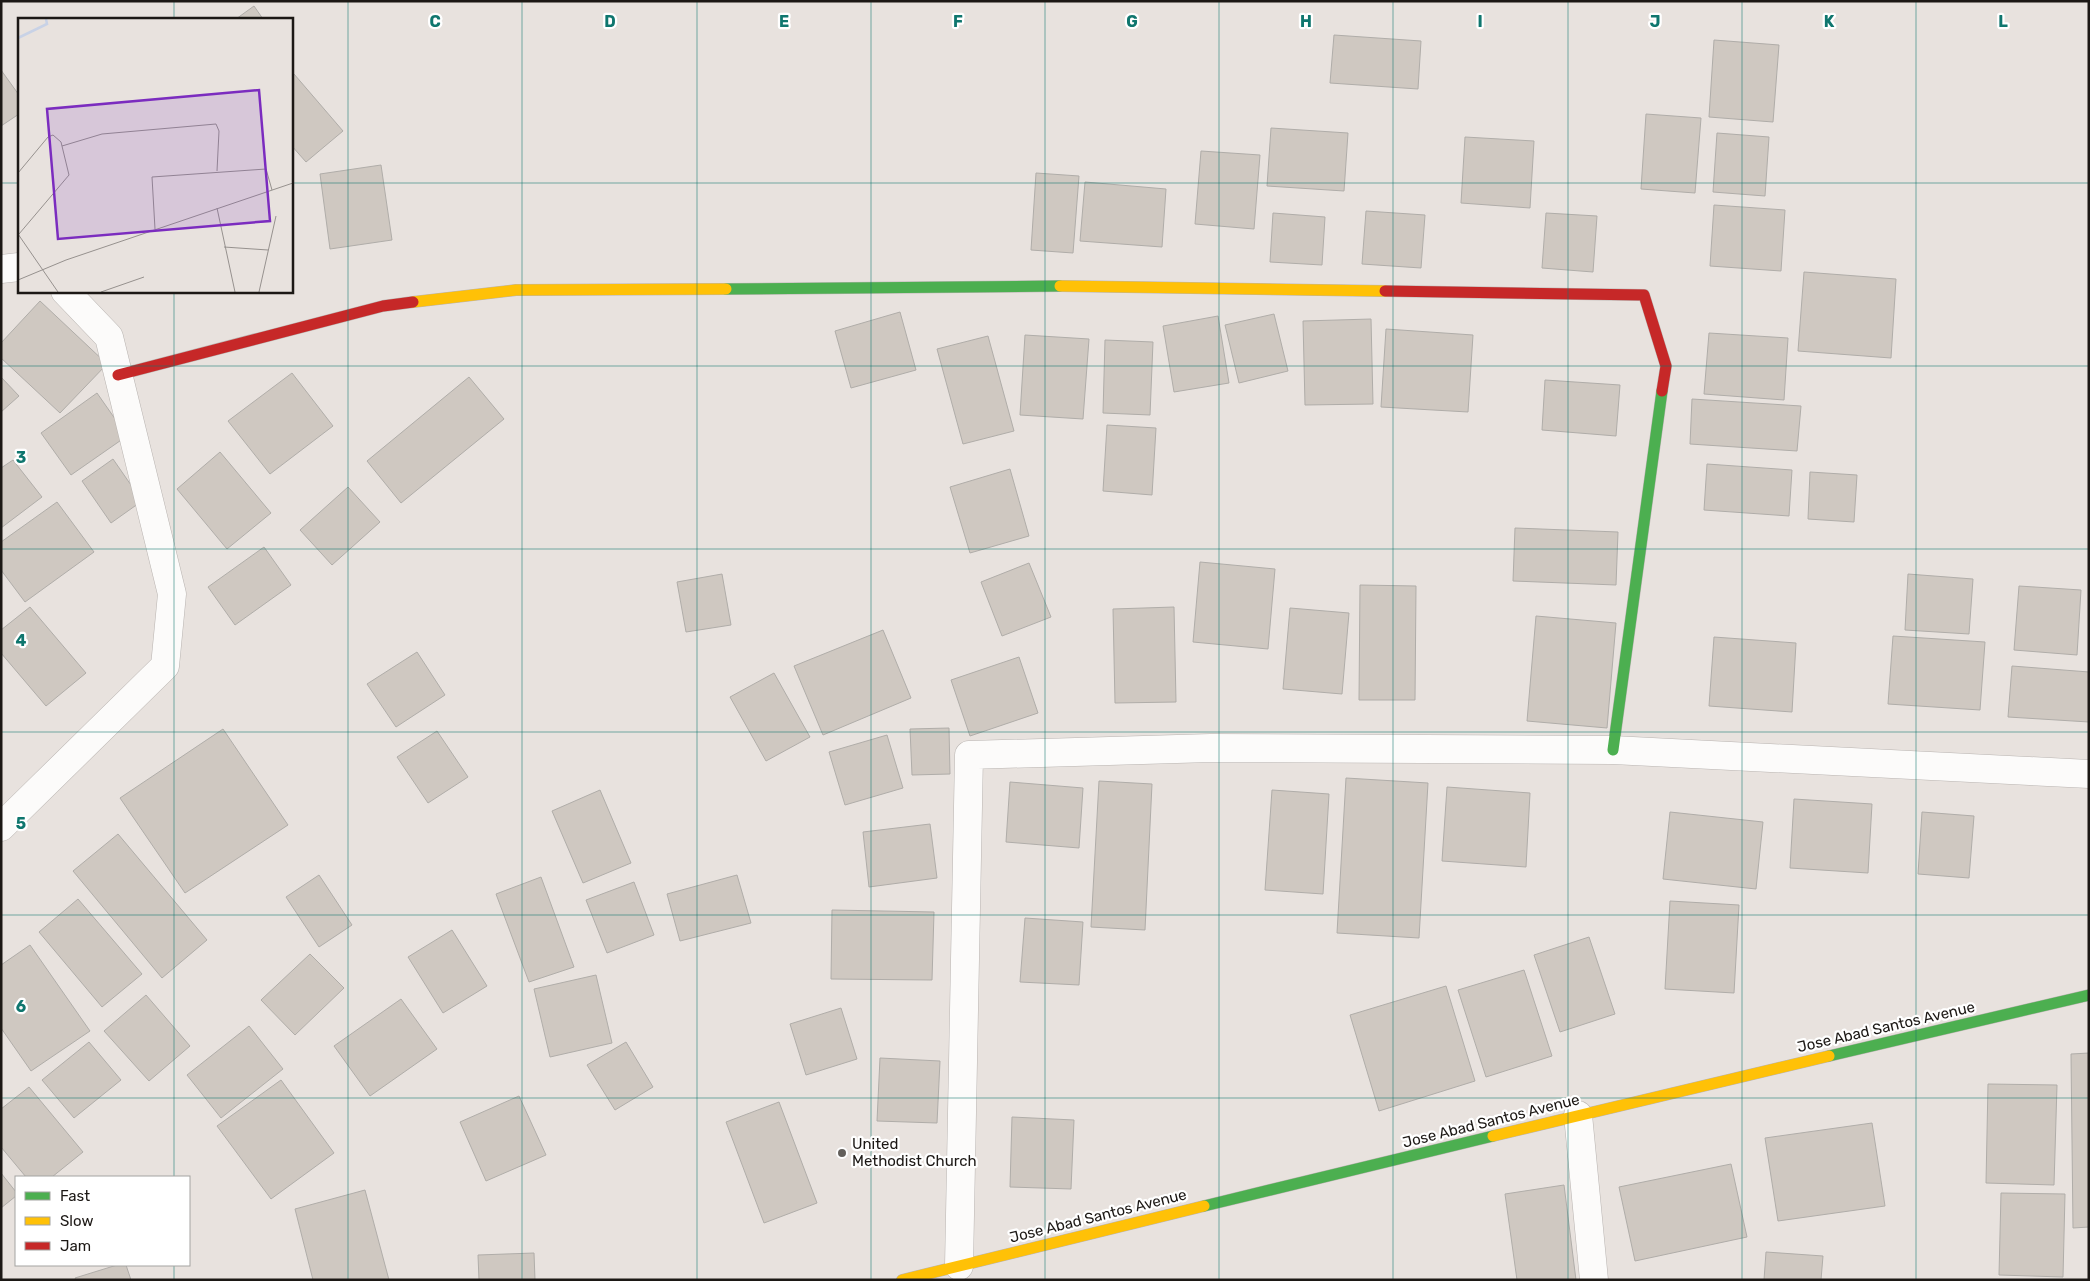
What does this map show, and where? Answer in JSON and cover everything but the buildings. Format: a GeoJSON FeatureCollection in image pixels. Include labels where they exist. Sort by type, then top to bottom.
{"type":"FeatureCollection","features":[{"type":"Feature","properties":{"kind":"main road"},"geometry":{"type":"LineString","coordinates":[[118,375],[383,306],[516,290],[1090,286],[1644,295],[1666,366],[1613,750]]}},
{"type":"Feature","properties":{"kind":"main road","name":"Jose Abad Santos Avenue"},"geometry":{"type":"LineString","coordinates":[[902,1280],[1578,1115],[2089,994]]}},
{"type":"Feature","properties":{"kind":"street"},"geometry":{"type":"LineString","coordinates":[[1,269],[18,267]]}},
{"type":"Feature","properties":{"kind":"street"},"geometry":{"type":"LineString","coordinates":[[1,827],[165,666],[172,594],[108,337],[66,292]]}},
{"type":"Feature","properties":{"kind":"street"},"geometry":{"type":"LineString","coordinates":[[959,1266],[970,755],[1211,748],[1613,750],[2089,774]]}},
{"type":"Feature","properties":{"kind":"street"},"geometry":{"type":"LineString","coordinates":[[1578,1115],[1594,1280]]}},
{"type":"Feature","properties":{"kind":"traffic: fast"},"geometry":{"type":"LineString","coordinates":[[726,289],[1060,286]]}},
{"type":"Feature","properties":{"kind":"traffic: fast"},"geometry":{"type":"LineString","coordinates":[[1613,750],[1662,391]]}},
{"type":"Feature","properties":{"kind":"traffic: fast"},"geometry":{"type":"LineString","coordinates":[[1829,1056],[2089,995]]}},
{"type":"Feature","properties":{"kind":"traffic: fast"},"geometry":{"type":"LineString","coordinates":[[1204,1206],[1493,1136]]}},
{"type":"Feature","properties":{"kind":"traffic: slow"},"geometry":{"type":"LineString","coordinates":[[1060,286],[1385,291]]}},
{"type":"Feature","properties":{"kind":"traffic: slow"},"geometry":{"type":"LineString","coordinates":[[413,302],[516,290],[726,289]]}},
{"type":"Feature","properties":{"kind":"traffic: slow"},"geometry":{"type":"LineString","coordinates":[[1493,1136],[1829,1056]]}},
{"type":"Feature","properties":{"kind":"traffic: slow"},"geometry":{"type":"LineString","coordinates":[[902,1280],[1204,1206]]}},
{"type":"Feature","properties":{"kind":"traffic: jam"},"geometry":{"type":"LineString","coordinates":[[1385,291],[1644,295],[1666,366],[1662,391]]}},
{"type":"Feature","properties":{"kind":"traffic: jam"},"geometry":{"type":"LineString","coordinates":[[118,375],[383,306],[413,302]]}},
{"type":"Feature","properties":{"kind":"place","name":"United Methodist Church"},"geometry":{"type":"Point","coordinates":[842,1153]}}]}
